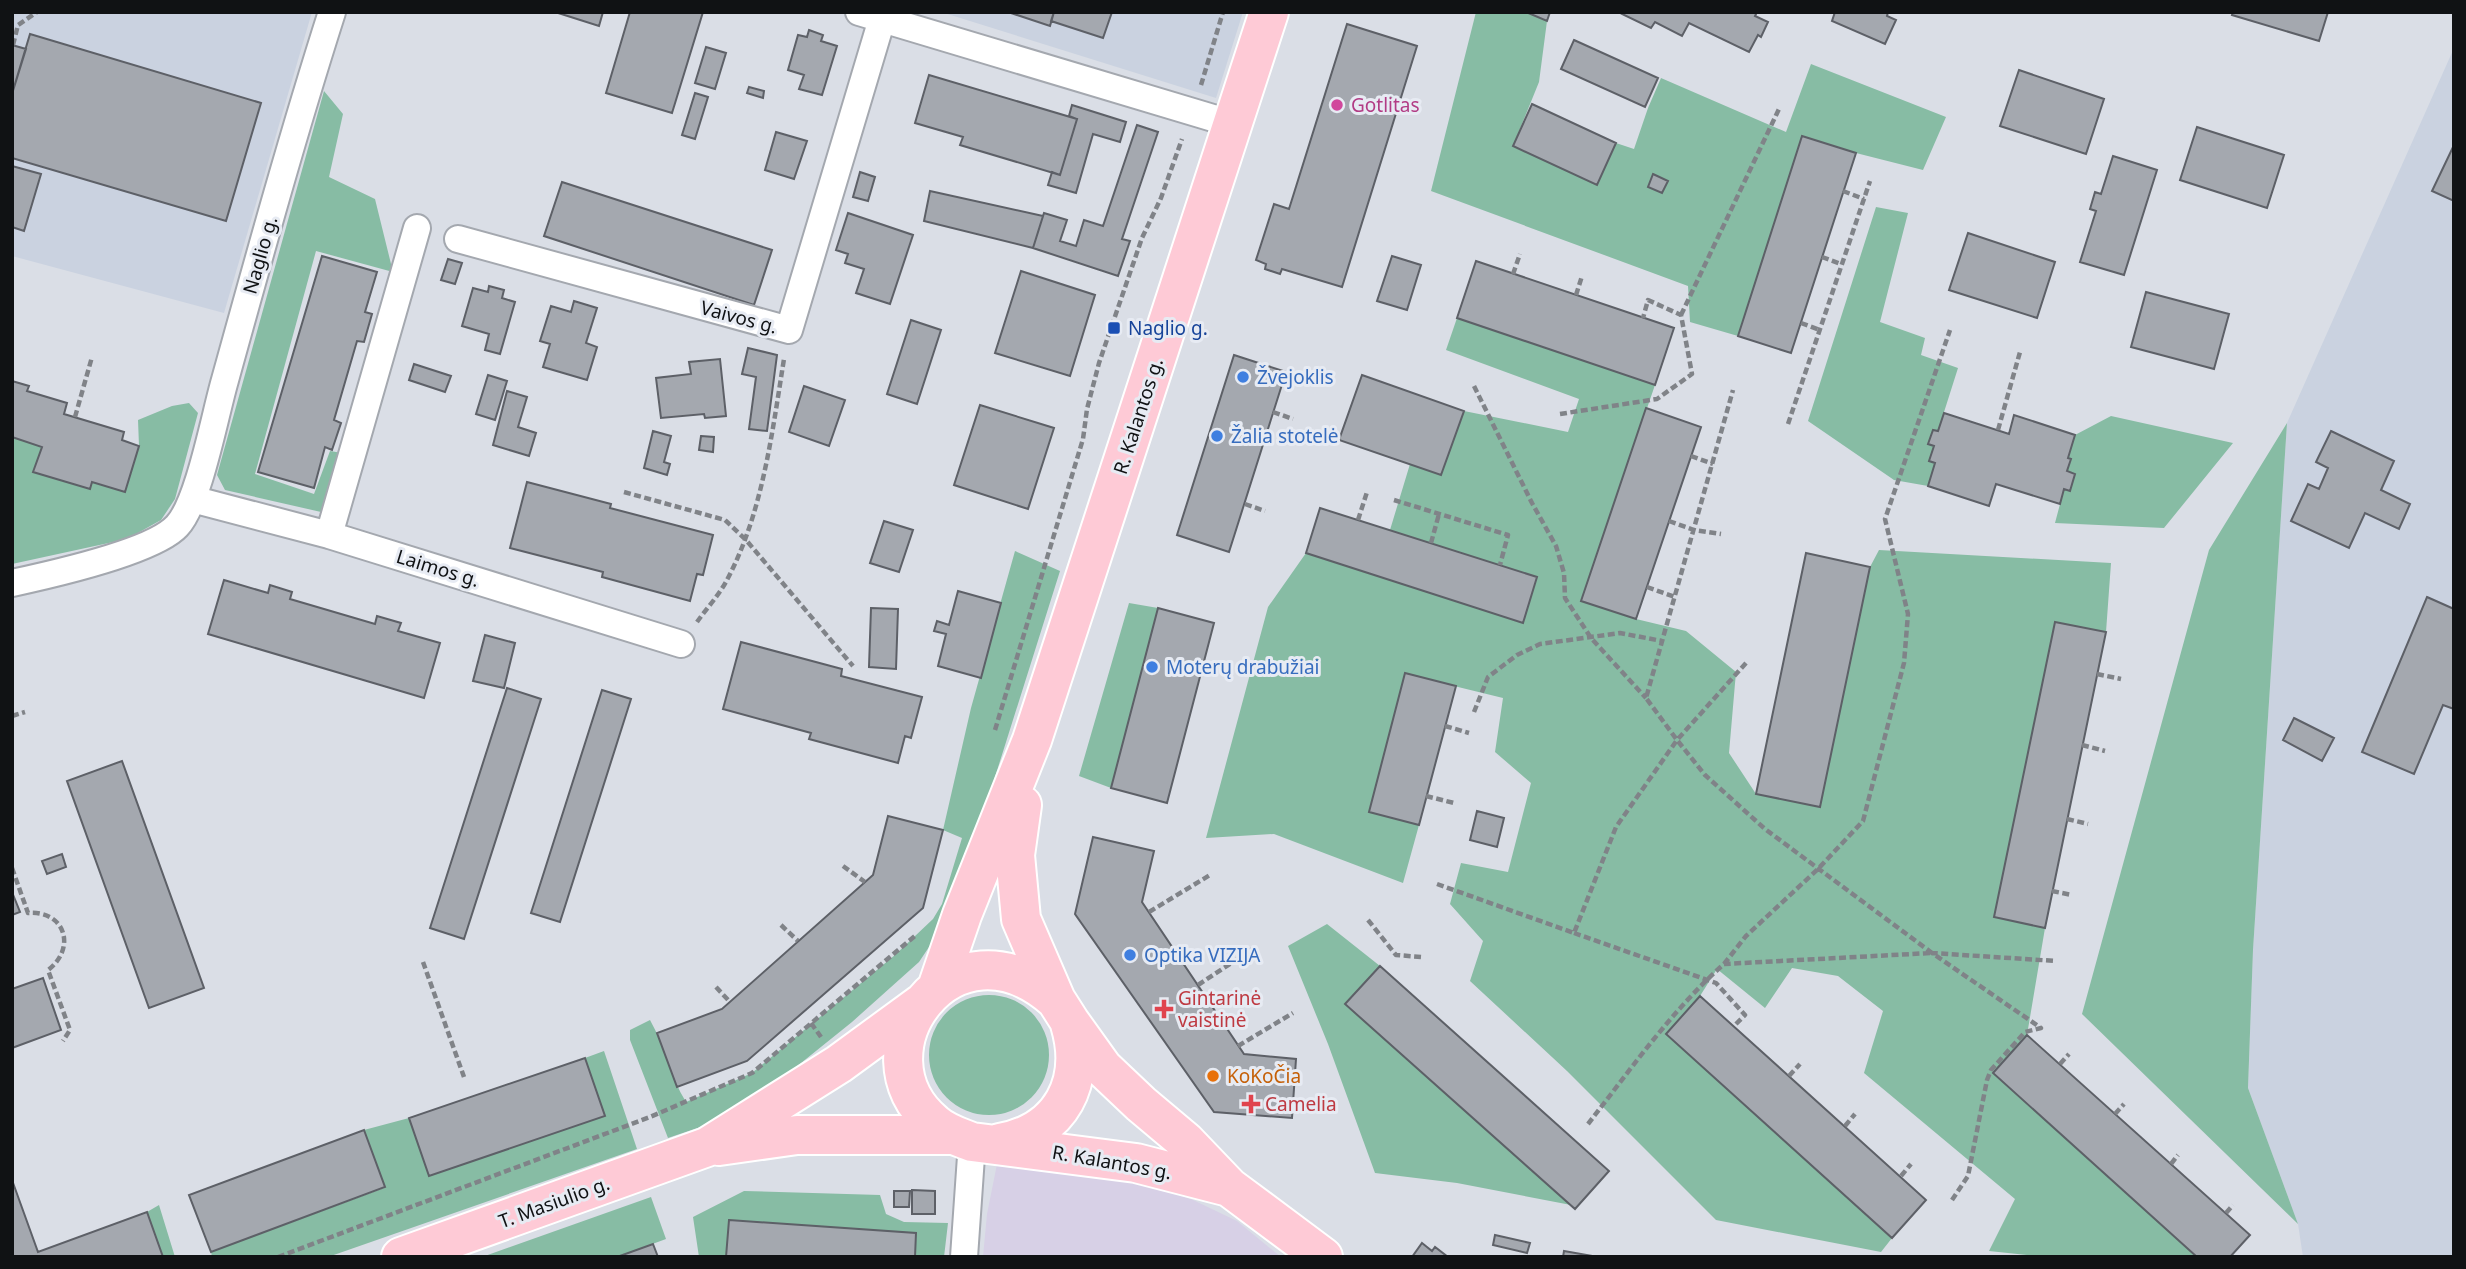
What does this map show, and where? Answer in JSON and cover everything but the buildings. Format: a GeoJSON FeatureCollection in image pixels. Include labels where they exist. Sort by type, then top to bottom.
{"type":"FeatureCollection","features":[{"type":"Feature","properties":{"kind":"main road","name":"R. Kalantos g."},"geometry":{"type":"LineString","coordinates":[[1228,1187],[1136,1163],[973,1140],[933,1123],[919,1107],[909,1087],[904,1066],[910,1023],[929,996],[1032,740],[1269,12]]}},
{"type":"Feature","properties":{"kind":"main road","name":"R. Kalantos g."},"geometry":{"type":"LineString","coordinates":[[973,1140],[1014,1140],[1034,1132],[1051,1119],[1064,1103],[1073,1084],[1077,1063],[1076,1042],[1036,959],[1021,919],[1015,855],[1032,740]]}},
{"type":"Feature","properties":{"kind":"main road","name":"R. Kalantos g."},"geometry":{"type":"LineString","coordinates":[[929,996],[955,977],[976,971],[999,970],[1020,975],[1039,985],[1063,1011],[1103,1068],[1185,1140],[1228,1187],[1323,1257]]}},
{"type":"Feature","properties":{"kind":"main road","name":"T. Masiulio g."},"geometry":{"type":"LineString","coordinates":[[707,1147],[839,1064],[929,996]]}},
{"type":"Feature","properties":{"kind":"main road","name":"T. Masiulio g."},"geometry":{"type":"LineString","coordinates":[[401,1257],[707,1147],[797,1135],[973,1140]]}},
{"type":"Feature","properties":{"kind":"street","name":"Naglio g."},"geometry":{"type":"LineString","coordinates":[[12,583],[65,571],[160,539],[178,525],[192,499],[332,12]]}},
{"type":"Feature","properties":{"kind":"street"},"geometry":{"type":"LineString","coordinates":[[870,16],[1233,124]]}},
{"type":"Feature","properties":{"kind":"street","name":"Vaivos g."},"geometry":{"type":"LineString","coordinates":[[457,239],[789,330],[870,16]]}},
{"type":"Feature","properties":{"kind":"street"},"geometry":{"type":"LineString","coordinates":[[328,535],[417,228]]}},
{"type":"Feature","properties":{"kind":"street","name":"Laimos g."},"geometry":{"type":"LineString","coordinates":[[192,499],[328,535],[681,644]]}},
{"type":"Feature","properties":{"kind":"street"},"geometry":{"type":"LineString","coordinates":[[964,1257],[973,1140]]}},
{"type":"Feature","properties":{"kind":"path"},"geometry":{"type":"LineString","coordinates":[[13,45],[18,25],[37,12]]}},
{"type":"Feature","properties":{"kind":"path"},"geometry":{"type":"LineString","coordinates":[[994,732],[1083,439],[1087,409],[1099,363],[1142,238],[1193,112],[1223,12]]}},
{"type":"Feature","properties":{"kind":"path"},"geometry":{"type":"LineString","coordinates":[[1560,414],[1657,399],[1692,374],[1681,315],[1779,108]]}},
{"type":"Feature","properties":{"kind":"path"},"geometry":{"type":"LineString","coordinates":[[1788,424],[1870,181]]}},
{"type":"Feature","properties":{"kind":"path"},"geometry":{"type":"LineString","coordinates":[[1843,191],[1864,199]]}},
{"type":"Feature","properties":{"kind":"path"},"geometry":{"type":"LineString","coordinates":[[1513,274],[1520,254]]}},
{"type":"Feature","properties":{"kind":"path"},"geometry":{"type":"LineString","coordinates":[[1822,257],[1842,264]]}},
{"type":"Feature","properties":{"kind":"path"},"geometry":{"type":"LineString","coordinates":[[1576,295],[1582,276]]}},
{"type":"Feature","properties":{"kind":"path"},"geometry":{"type":"LineString","coordinates":[[1643,318],[1648,300],[1681,315]]}},
{"type":"Feature","properties":{"kind":"path"},"geometry":{"type":"LineString","coordinates":[[1801,323],[1819,330]]}},
{"type":"Feature","properties":{"kind":"path"},"geometry":{"type":"LineString","coordinates":[[681,644],[727,580],[750,529],[770,443],[789,330]]}},
{"type":"Feature","properties":{"kind":"path"},"geometry":{"type":"LineString","coordinates":[[1588,1124],[1706,980],[1724,964],[1746,936],[1818,869],[1863,821],[1904,663],[1908,614],[1885,519],[1950,330]]}},
{"type":"Feature","properties":{"kind":"path"},"geometry":{"type":"LineString","coordinates":[[1998,430],[2020,352]]}},
{"type":"Feature","properties":{"kind":"path"},"geometry":{"type":"LineString","coordinates":[[75,417],[92,357]]}},
{"type":"Feature","properties":{"kind":"path"},"geometry":{"type":"LineString","coordinates":[[1474,386],[1556,546],[1564,573],[1565,598],[1591,638],[1646,698],[1705,775],[1765,829],[1818,869],[1932,953],[2041,1028],[2025,1032],[1991,1070],[1968,1176],[1952,1200]]}},
{"type":"Feature","properties":{"kind":"path"},"geometry":{"type":"LineString","coordinates":[[1646,698],[1733,390]]}},
{"type":"Feature","properties":{"kind":"path"},"geometry":{"type":"LineString","coordinates":[[1273,412],[1293,419]]}},
{"type":"Feature","properties":{"kind":"path"},"geometry":{"type":"LineString","coordinates":[[1691,456],[1713,464]]}},
{"type":"Feature","properties":{"kind":"path"},"geometry":{"type":"LineString","coordinates":[[624,492],[725,520],[746,540],[853,666]]}},
{"type":"Feature","properties":{"kind":"path"},"geometry":{"type":"LineString","coordinates":[[1358,520],[1367,492]]}},
{"type":"Feature","properties":{"kind":"path"},"geometry":{"type":"LineString","coordinates":[[1394,500],[1508,535],[1500,565]]}},
{"type":"Feature","properties":{"kind":"path"},"geometry":{"type":"LineString","coordinates":[[1245,504],[1265,511]]}},
{"type":"Feature","properties":{"kind":"path"},"geometry":{"type":"LineString","coordinates":[[1431,543],[1439,514]]}},
{"type":"Feature","properties":{"kind":"path"},"geometry":{"type":"LineString","coordinates":[[1669,521],[1694,530],[1721,534]]}},
{"type":"Feature","properties":{"kind":"path"},"geometry":{"type":"LineString","coordinates":[[1647,587],[1675,597]]}},
{"type":"Feature","properties":{"kind":"path"},"geometry":{"type":"LineString","coordinates":[[1474,712],[1488,677],[1517,655],[1540,644],[1620,633],[1662,641]]}},
{"type":"Feature","properties":{"kind":"path"},"geometry":{"type":"LineString","coordinates":[[1574,933],[1616,827],[1677,740],[1746,663]]}},
{"type":"Feature","properties":{"kind":"path"},"geometry":{"type":"LineString","coordinates":[[2097,674],[2121,680]]}},
{"type":"Feature","properties":{"kind":"path"},"geometry":{"type":"LineString","coordinates":[[12,716],[25,712]]}},
{"type":"Feature","properties":{"kind":"path"},"geometry":{"type":"LineString","coordinates":[[1445,726],[1469,733]]}},
{"type":"Feature","properties":{"kind":"path"},"geometry":{"type":"LineString","coordinates":[[2082,746],[2105,751]]}},
{"type":"Feature","properties":{"kind":"path"},"geometry":{"type":"LineString","coordinates":[[1426,796],[1454,803]]}},
{"type":"Feature","properties":{"kind":"path"},"geometry":{"type":"LineString","coordinates":[[2067,819],[2088,824]]}},
{"type":"Feature","properties":{"kind":"path"},"geometry":{"type":"LineString","coordinates":[[843,866],[865,882]]}},
{"type":"Feature","properties":{"kind":"path"},"geometry":{"type":"LineString","coordinates":[[12,868],[28,913],[47,915],[61,928],[64,937],[61,956],[48,970],[70,1030],[63,1041]]}},
{"type":"Feature","properties":{"kind":"path"},"geometry":{"type":"LineString","coordinates":[[1149,912],[1210,875]]}},
{"type":"Feature","properties":{"kind":"path"},"geometry":{"type":"LineString","coordinates":[[1437,884],[1716,984],[1745,1015],[1734,1026]]}},
{"type":"Feature","properties":{"kind":"path"},"geometry":{"type":"LineString","coordinates":[[2052,891],[2072,895]]}},
{"type":"Feature","properties":{"kind":"path"},"geometry":{"type":"LineString","coordinates":[[1368,920],[1396,955],[1421,957]]}},
{"type":"Feature","properties":{"kind":"path"},"geometry":{"type":"LineString","coordinates":[[781,925],[798,941]]}},
{"type":"Feature","properties":{"kind":"path"},"geometry":{"type":"LineString","coordinates":[[278,1257],[650,1117],[752,1073],[923,928]]}},
{"type":"Feature","properties":{"kind":"path"},"geometry":{"type":"LineString","coordinates":[[1198,985],[1254,948]]}},
{"type":"Feature","properties":{"kind":"path"},"geometry":{"type":"LineString","coordinates":[[1724,964],[1932,953],[2056,961]]}},
{"type":"Feature","properties":{"kind":"path"},"geometry":{"type":"LineString","coordinates":[[423,962],[464,1077]]}},
{"type":"Feature","properties":{"kind":"path"},"geometry":{"type":"LineString","coordinates":[[716,986],[730,1002]]}},
{"type":"Feature","properties":{"kind":"path"},"geometry":{"type":"LineString","coordinates":[[1238,1046],[1293,1013]]}},
{"type":"Feature","properties":{"kind":"path"},"geometry":{"type":"LineString","coordinates":[[2060,1064],[2069,1054]]}},
{"type":"Feature","properties":{"kind":"path"},"geometry":{"type":"LineString","coordinates":[[1789,1076],[1800,1064]]}},
{"type":"Feature","properties":{"kind":"path"},"geometry":{"type":"LineString","coordinates":[[2115,1114],[2124,1104]]}},
{"type":"Feature","properties":{"kind":"path"},"geometry":{"type":"LineString","coordinates":[[1845,1126],[1856,1114]]}},
{"type":"Feature","properties":{"kind":"path"},"geometry":{"type":"LineString","coordinates":[[2171,1164],[2179,1154]]}},
{"type":"Feature","properties":{"kind":"path"},"geometry":{"type":"LineString","coordinates":[[1901,1176],[1911,1164]]}},
{"type":"Feature","properties":{"kind":"path"},"geometry":{"type":"LineString","coordinates":[[2226,1213],[2233,1205]]}},
{"type":"Feature","properties":{"kind":"shaded area"},"geometry":{"type":"Polygon","coordinates":[[[12,12],[312,12],[224,313],[12,256],[12,12]]]}},
{"type":"Feature","properties":{"kind":"shaded area"},"geometry":{"type":"Polygon","coordinates":[[[941,12],[1243,12],[1216,98],[941,12]]]}},
{"type":"Feature","properties":{"kind":"shaded area"},"geometry":{"type":"Polygon","coordinates":[[[2454,48],[2454,1257],[2303,1257],[2298,1224],[2248,1088],[2253,950],[2287,423],[2454,48]]]}},
{"type":"Feature","properties":{"kind":"shaded area"},"geometry":{"type":"Polygon","coordinates":[[[997,1164],[1147,1184],[1193,1200],[1237,1221],[1281,1257],[983,1257],[987,1214],[997,1164]]]}},
{"type":"Feature","properties":{"kind":"green space"},"geometry":{"type":"Polygon","coordinates":[[[1476,12],[1526,12],[1547,21],[1539,82],[1513,146],[1597,185],[1616,143],[1634,149],[1661,78],[1786,132],[1811,64],[1946,117],[1923,170],[1802,136],[1738,336],[1690,322],[1688,286],[1431,191],[1476,12]]]}},
{"type":"Feature","properties":{"kind":"green space"},"geometry":{"type":"Polygon","coordinates":[[[324,91],[343,114],[329,177],[375,199],[393,272],[316,251],[255,474],[314,494],[330,451],[342,453],[321,512],[225,490],[217,475],[324,91]]]}},
{"type":"Feature","properties":{"kind":"green space"},"geometry":{"type":"Polygon","coordinates":[[[1876,207],[1908,213],[1880,322],[1925,338],[1921,355],[1958,368],[1938,431],[1933,430],[1928,444],[1934,446],[1929,461],[1935,463],[1928,486],[1894,480],[1808,421],[1876,207]]]}},
{"type":"Feature","properties":{"kind":"green space"},"geometry":{"type":"Polygon","coordinates":[[[1457,318],[1655,385],[1581,600],[1636,619],[1686,631],[1736,672],[1729,753],[1756,794],[1820,807],[1870,567],[1879,550],[2111,563],[2106,632],[2055,622],[1994,917],[2045,928],[2027,1035],[1993,1073],[2197,1257],[2045,1257],[1989,1251],[2015,1199],[1864,1073],[1883,1011],[1838,976],[1792,968],[1765,1008],[1717,969],[1700,996],[1666,1034],[1892,1238],[1881,1252],[1716,1220],[1567,1071],[1470,981],[1483,941],[1450,904],[1461,863],[1508,872],[1531,783],[1495,752],[1503,698],[1405,674],[1369,811],[1419,825],[1403,883],[1274,834],[1206,838],[1268,607],[1306,553],[1523,622],[1537,577],[1390,530],[1410,464],[1441,475],[1464,411],[1568,432],[1579,399],[1446,350],[1457,318]]]}},
{"type":"Feature","properties":{"kind":"green space"},"geometry":{"type":"Polygon","coordinates":[[[189,403],[198,413],[175,499],[161,520],[127,539],[12,564],[12,437],[42,447],[34,472],[89,489],[92,482],[125,492],[139,446],[138,420],[172,406],[189,403]]]}},
{"type":"Feature","properties":{"kind":"green space"},"geometry":{"type":"Polygon","coordinates":[[[2111,416],[2233,443],[2164,528],[2055,523],[2064,489],[2075,474],[2067,471],[2075,435],[2111,416]]]}},
{"type":"Feature","properties":{"kind":"green space"},"geometry":{"type":"Polygon","coordinates":[[[2287,423],[2253,950],[2248,1088],[2298,1224],[2082,1014],[2209,550],[2287,423]]]}},
{"type":"Feature","properties":{"kind":"green space"},"geometry":{"type":"Polygon","coordinates":[[[1015,551],[1060,571],[959,891],[941,929],[919,962],[852,1022],[765,1092],[718,1121],[668,1138],[630,1040],[630,1030],[650,1020],[686,1102],[752,1073],[895,955],[933,919],[942,904],[962,838],[943,830],[971,708],[1015,551]]]}},
{"type":"Feature","properties":{"kind":"green space"},"geometry":{"type":"Polygon","coordinates":[[[1129,603],[1158,608],[1111,788],[1079,776],[1129,603]]]}},
{"type":"Feature","properties":{"kind":"green space"},"geometry":{"type":"Polygon","coordinates":[[[1327,924],[1380,966],[1346,1004],[1571,1205],[1457,1183],[1375,1173],[1328,1044],[1288,946],[1327,924]]]}},
{"type":"Feature","properties":{"kind":"green space"},"geometry":{"type":"Polygon","coordinates":[[[989,995],[1012,999],[1032,1012],[1045,1032],[1049,1055],[1045,1078],[1032,1098],[1012,1111],[989,1115],[966,1111],[946,1098],[933,1078],[929,1055],[933,1032],[946,1012],[966,999],[989,995]]]}},
{"type":"Feature","properties":{"kind":"green space"},"geometry":{"type":"Polygon","coordinates":[[[604,1051],[637,1149],[328,1257],[212,1257],[211,1252],[384,1188],[364,1130],[409,1118],[429,1176],[605,1116],[585,1058],[604,1051]]]}},
{"type":"Feature","properties":{"kind":"green space"},"geometry":{"type":"Polygon","coordinates":[[[744,1191],[880,1195],[886,1214],[904,1222],[948,1223],[944,1257],[915,1257],[916,1233],[729,1220],[726,1257],[699,1257],[693,1217],[744,1191]]]}},
{"type":"Feature","properties":{"kind":"green space"},"geometry":{"type":"Polygon","coordinates":[[[651,1197],[666,1239],[617,1257],[482,1257],[651,1197]]]}},
{"type":"Feature","properties":{"kind":"green space"},"geometry":{"type":"Polygon","coordinates":[[[159,1205],[175,1257],[163,1257],[147,1212],[159,1205]]]}},
{"type":"Feature","properties":{"kind":"place","name":"Gotlitas"},"geometry":{"type":"Point","coordinates":[1337,105]}},
{"type":"Feature","properties":{"kind":"place","name":"Naglio g."},"geometry":{"type":"Point","coordinates":[1114,328]}},
{"type":"Feature","properties":{"kind":"place","name":"Žvejoklis"},"geometry":{"type":"Point","coordinates":[1243,377]}},
{"type":"Feature","properties":{"kind":"place","name":"Žalia stotelė"},"geometry":{"type":"Point","coordinates":[1217,436]}},
{"type":"Feature","properties":{"kind":"place","name":"Moterų drabužiai"},"geometry":{"type":"Point","coordinates":[1152,667]}},
{"type":"Feature","properties":{"kind":"place","name":"Optika VIZIJA"},"geometry":{"type":"Point","coordinates":[1130,955]}},
{"type":"Feature","properties":{"kind":"place","name":"Gintarinė vaistinė"},"geometry":{"type":"Point","coordinates":[1164,1009]}},
{"type":"Feature","properties":{"kind":"place","name":"KoKoČia"},"geometry":{"type":"Point","coordinates":[1213,1076]}},
{"type":"Feature","properties":{"kind":"place","name":"Camelia"},"geometry":{"type":"Point","coordinates":[1251,1104]}}]}
